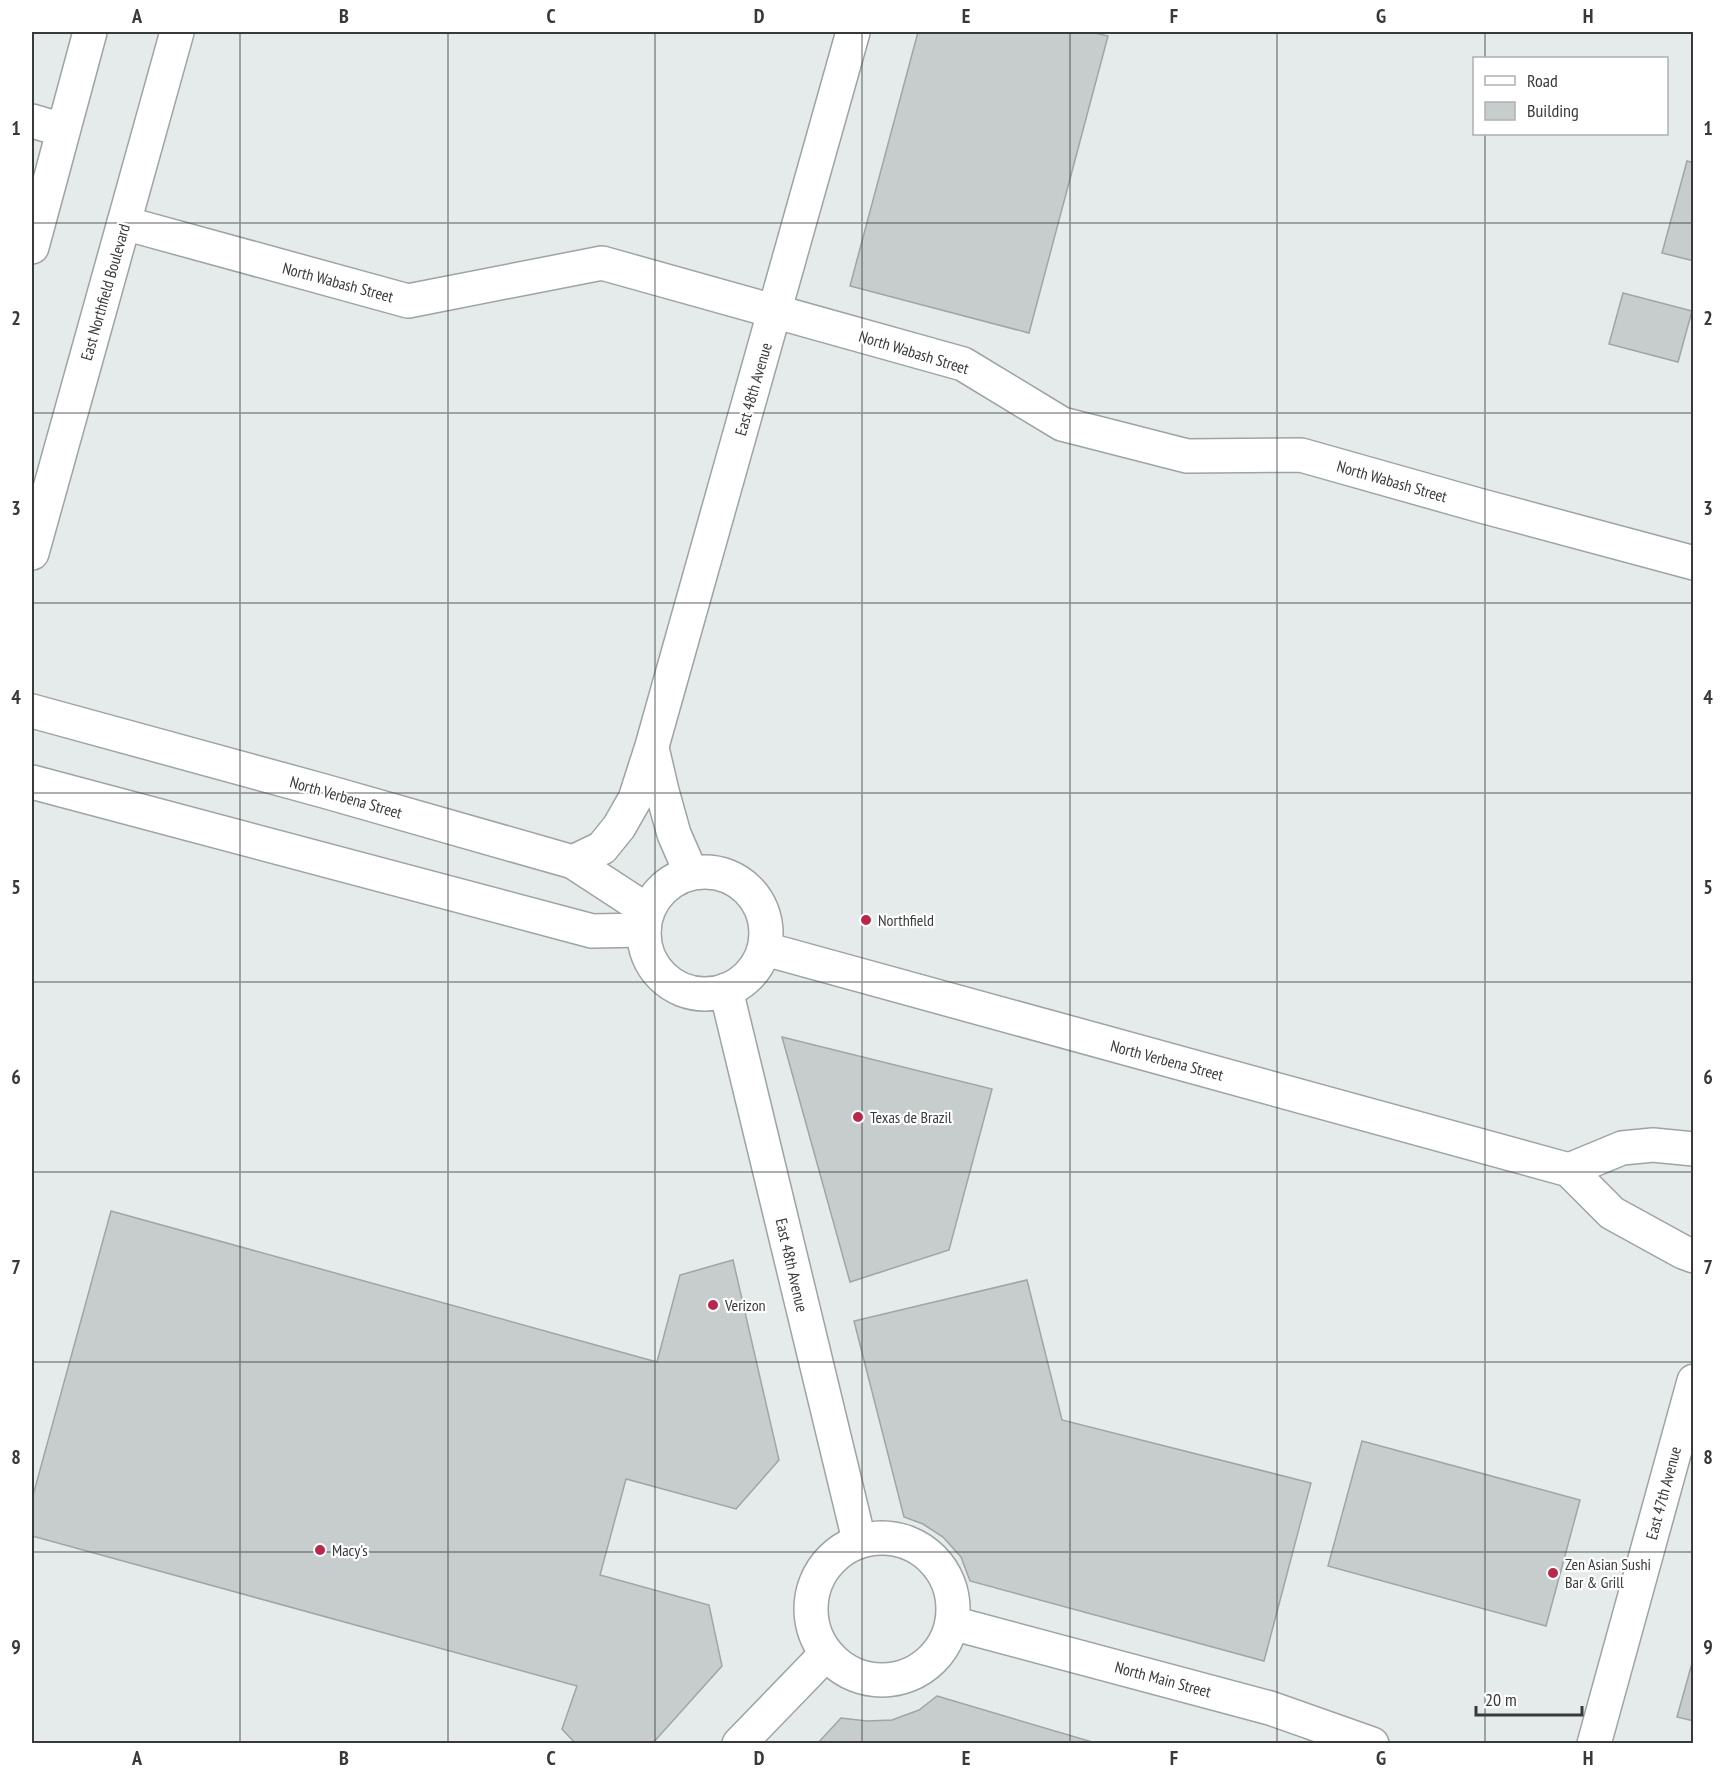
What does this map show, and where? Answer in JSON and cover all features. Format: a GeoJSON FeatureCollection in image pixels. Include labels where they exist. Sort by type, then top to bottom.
{"type":"FeatureCollection","features":[{"type":"Feature","properties":{"kind":"street"},"geometry":{"type":"LineString","coordinates":[[32,247],[90,32]]}},
{"type":"Feature","properties":{"kind":"street","name":"East Northfield Boulevard"},"geometry":{"type":"LineString","coordinates":[[32,553],[177,32]]}},
{"type":"Feature","properties":{"kind":"street","name":"East 48th Avenue"},"geometry":{"type":"LineString","coordinates":[[573,862],[602,848],[619,827],[635,799],[652,746],[853,32]]}},
{"type":"Feature","properties":{"kind":"street"},"geometry":{"type":"LineString","coordinates":[[32,121],[63,130]]}},
{"type":"Feature","properties":{"kind":"street","name":"North Wabash Street"},"geometry":{"type":"LineString","coordinates":[[124,223],[408,301],[602,263],[963,364],[1062,424],[1187,456],[1301,455],[1694,563]]}},
{"type":"Feature","properties":{"kind":"street","name":"North Verbena Street"},"geometry":{"type":"LineString","coordinates":[[32,711],[573,862],[646,920]]}},
{"type":"Feature","properties":{"kind":"street","name":"East 48th Avenue"},"geometry":{"type":"LineString","coordinates":[[652,746],[674,834],[691,873]]}},
{"type":"Feature","properties":{"kind":"street"},"geometry":{"type":"LineString","coordinates":[[32,782],[592,931],[646,920]]}},
{"type":"Feature","properties":{"kind":"street"},"geometry":{"type":"LineString","coordinates":[[712,871],[732,877],[750,889],[761,907],[767,928],[765,949],[756,966],[743,981],[726,990],[706,994],[697,993],[669,982],[655,968],[646,950],[646,920],[658,894],[673,880],[691,873],[712,871]]}},
{"type":"Feature","properties":{"kind":"street","name":"North Verbena Street"},"geometry":{"type":"LineString","coordinates":[[765,949],[1569,1170],[1612,1213],[1694,1256]]}},
{"type":"Feature","properties":{"kind":"street","name":"East 48th Avenue"},"geometry":{"type":"LineString","coordinates":[[726,990],[859,1540]]}},
{"type":"Feature","properties":{"kind":"street"},"geometry":{"type":"LineString","coordinates":[[1569,1170],[1622,1148],[1653,1145],[1694,1149]]}},
{"type":"Feature","properties":{"kind":"street","name":"East 47th Avenue"},"geometry":{"type":"LineString","coordinates":[[1594,1743],[1694,1381]]}},
{"type":"Feature","properties":{"kind":"street"},"geometry":{"type":"LineString","coordinates":[[880,1537],[901,1539],[921,1548],[937,1562],[948,1580],[953,1602],[952,1623],[944,1645],[929,1662],[910,1675],[887,1680],[864,1679],[843,1669],[826,1654],[812,1623],[810,1611],[813,1589],[822,1568],[838,1551],[859,1540],[880,1537]]}},
{"type":"Feature","properties":{"kind":"street","name":"North Main Street"},"geometry":{"type":"LineString","coordinates":[[952,1623],[1270,1708],[1372,1743]]}},
{"type":"Feature","properties":{"kind":"street"},"geometry":{"type":"LineString","coordinates":[[739,1743],[826,1654]]}},
{"type":"Feature","properties":{"kind":"building"},"geometry":{"type":"Polygon","coordinates":[[[918,32],[1091,32],[1108,36],[1029,333],[850,286],[918,32]]]}},
{"type":"Feature","properties":{"kind":"building"},"geometry":{"type":"Polygon","coordinates":[[[1687,161],[1694,163],[1694,261],[1662,253],[1687,161]]]}},
{"type":"Feature","properties":{"kind":"building"},"geometry":{"type":"Polygon","coordinates":[[[1623,293],[1692,311],[1678,362],[1609,344],[1623,293]]]}},
{"type":"Feature","properties":{"kind":"building"},"geometry":{"type":"Polygon","coordinates":[[[782,1037],[992,1089],[949,1250],[850,1282],[782,1037]]]}},
{"type":"Feature","properties":{"kind":"building"},"geometry":{"type":"Polygon","coordinates":[[[111,1211],[657,1362],[680,1275],[733,1260],[779,1460],[736,1509],[626,1479],[600,1575],[709,1605],[722,1666],[652,1744],[576,1744],[562,1729],[577,1686],[32,1536],[32,1499],[111,1211]]]}},
{"type":"Feature","properties":{"kind":"building"},"geometry":{"type":"Polygon","coordinates":[[[1027,1280],[1062,1420],[1311,1483],[1264,1661],[970,1581],[961,1557],[943,1537],[923,1524],[904,1517],[854,1321],[1027,1280]]]}},
{"type":"Feature","properties":{"kind":"building"},"geometry":{"type":"Polygon","coordinates":[[[1362,1441],[1580,1500],[1546,1626],[1328,1566],[1362,1441]]]}},
{"type":"Feature","properties":{"kind":"building"},"geometry":{"type":"Polygon","coordinates":[[[1694,1656],[1694,1721],[1677,1717],[1694,1656]]]}},
{"type":"Feature","properties":{"kind":"building"},"geometry":{"type":"Polygon","coordinates":[[[937,1696],[1099,1744],[817,1744],[841,1718],[867,1721],[892,1720],[919,1710],[937,1696]]]}},
{"type":"Feature","properties":{"kind":"place","name":"Northfield"},"geometry":{"type":"Point","coordinates":[866,920]}},
{"type":"Feature","properties":{"kind":"place","name":"Texas de Brazil"},"geometry":{"type":"Point","coordinates":[858,1117]}},
{"type":"Feature","properties":{"kind":"place","name":"Verizon"},"geometry":{"type":"Point","coordinates":[713,1305]}},
{"type":"Feature","properties":{"kind":"place","name":"Macy's"},"geometry":{"type":"Point","coordinates":[320,1550]}},
{"type":"Feature","properties":{"kind":"place","name":"Zen Asian Sushi Bar & Grill"},"geometry":{"type":"Point","coordinates":[1553,1573]}}]}
